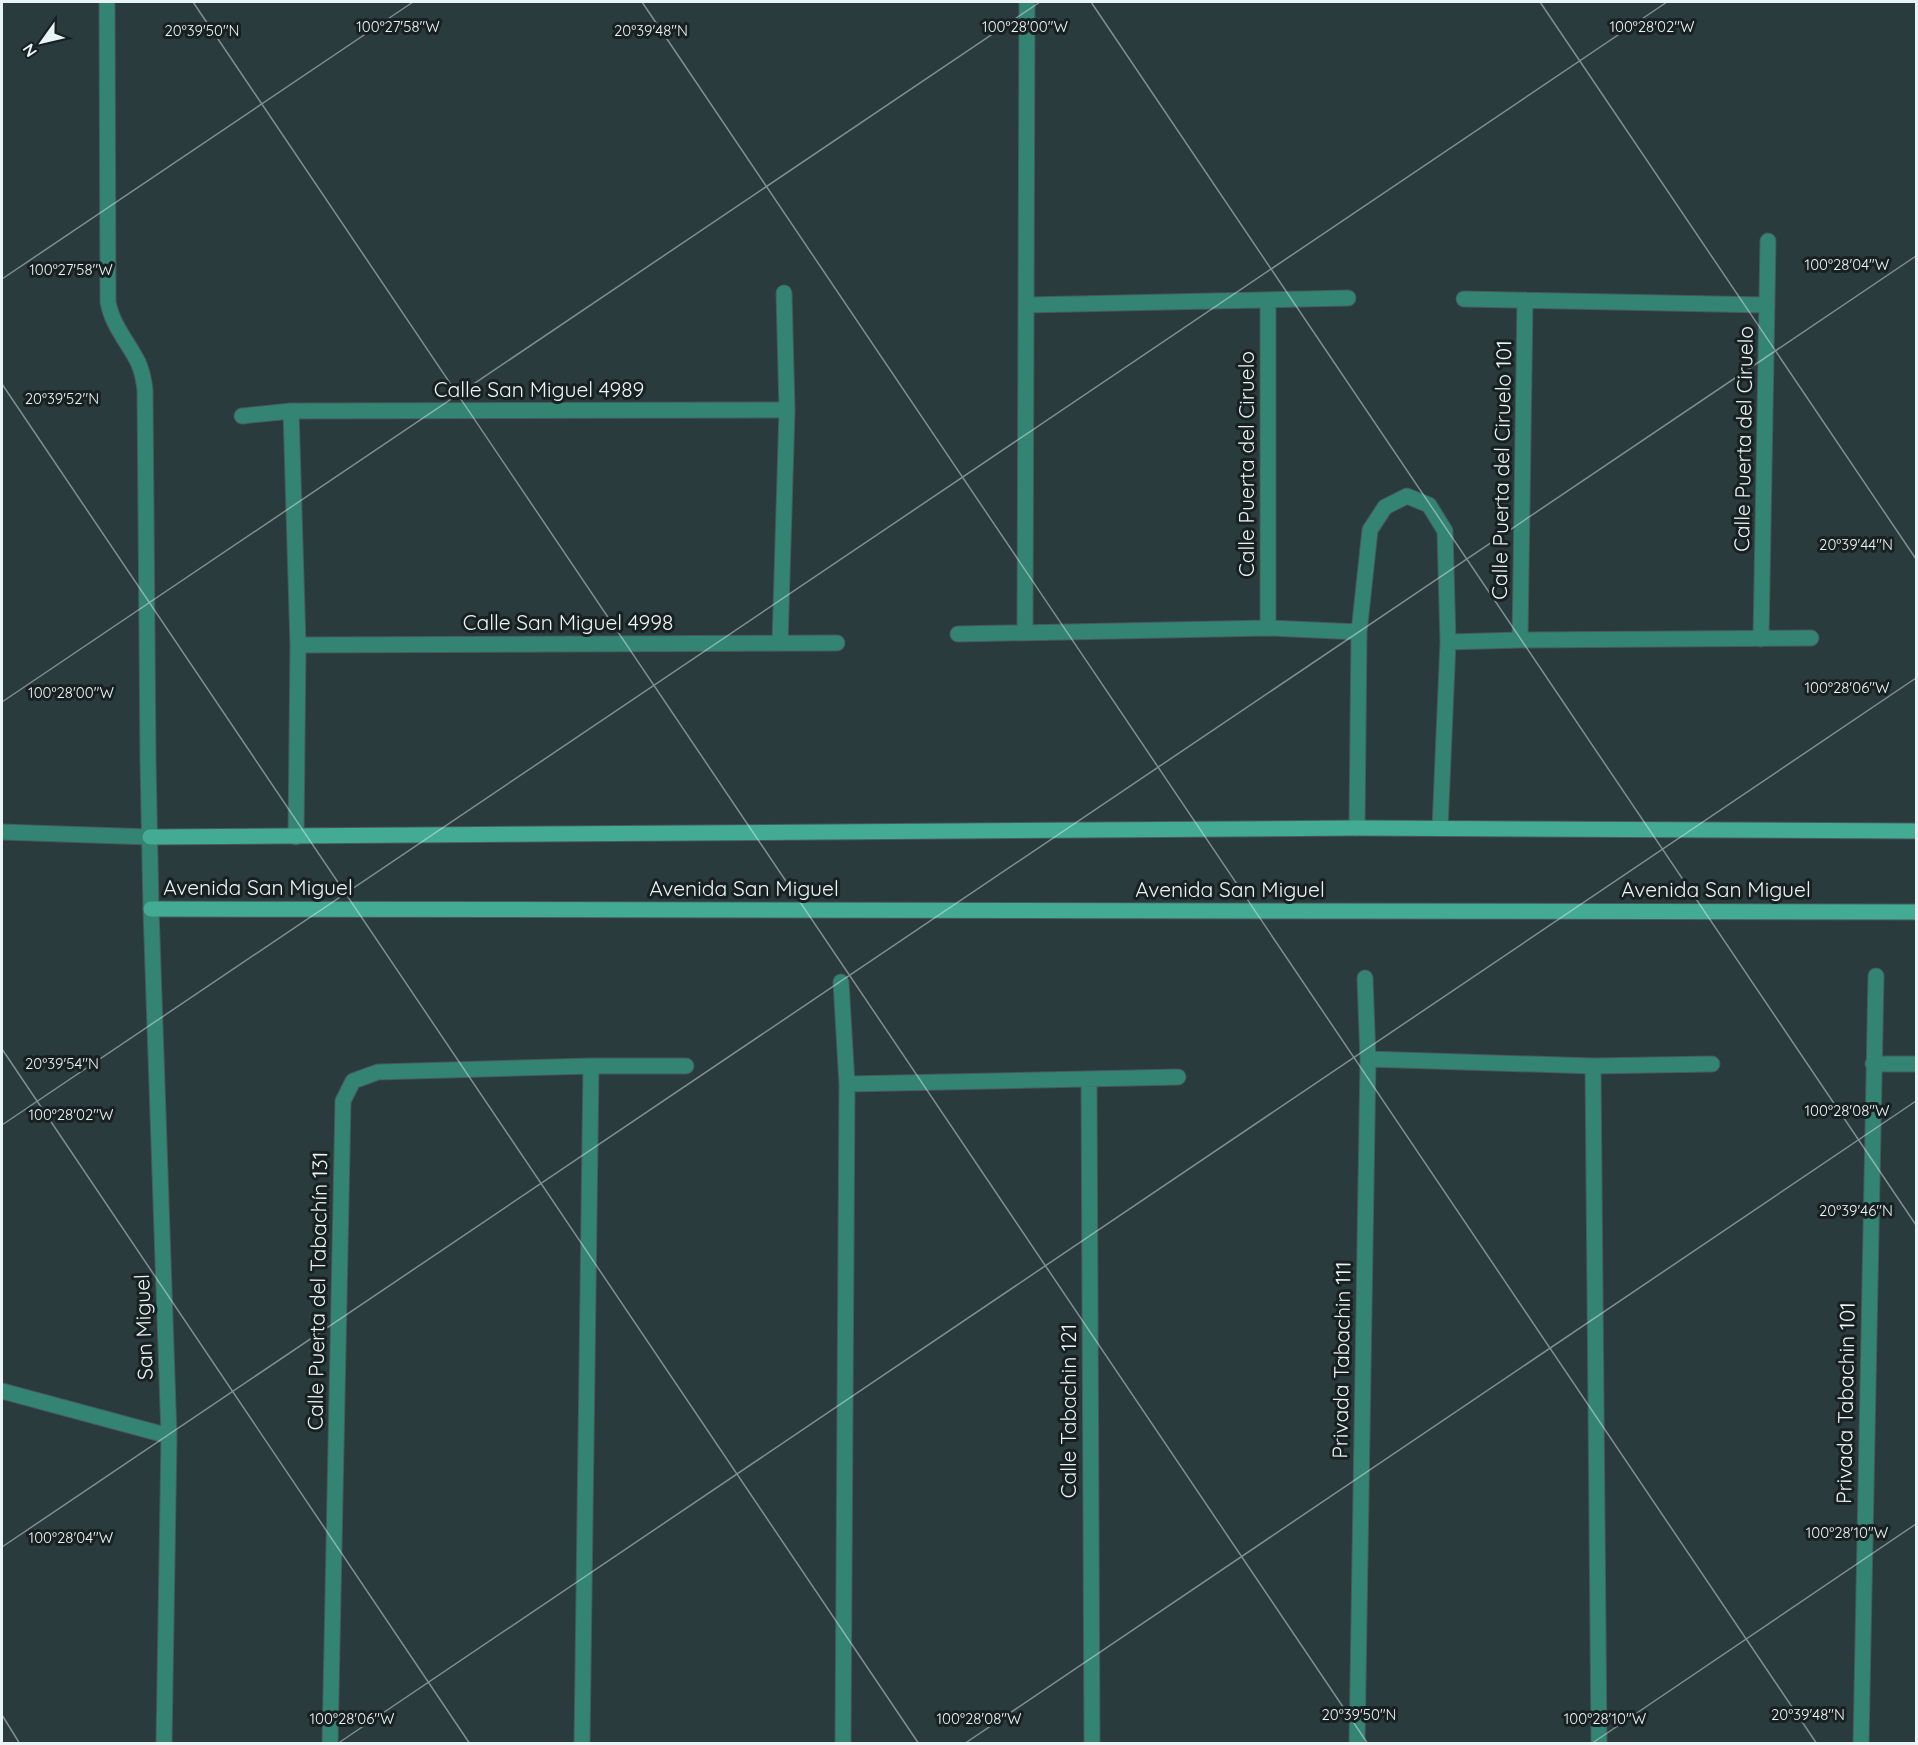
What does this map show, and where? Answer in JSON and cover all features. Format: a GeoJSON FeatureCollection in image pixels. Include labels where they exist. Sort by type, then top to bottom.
{"type":"FeatureCollection","features":[{"type":"Feature","properties":{"kind":"street","name":"Avenida San Miguel"},"geometry":{"type":"LineString","coordinates":[[107,2],[108,302],[115,324],[138,363],[146,390],[151,909],[1917,912]]}},
{"type":"Feature","properties":{"kind":"street"},"geometry":{"type":"LineString","coordinates":[[1025,633],[1027,2]]}},
{"type":"Feature","properties":{"kind":"street","name":"Calle Puerta del Ciruelo"},"geometry":{"type":"LineString","coordinates":[[1761,639],[1768,241]]}},
{"type":"Feature","properties":{"kind":"street"},"geometry":{"type":"LineString","coordinates":[[780,643],[787,410],[784,293]]}},
{"type":"Feature","properties":{"kind":"street"},"geometry":{"type":"LineString","coordinates":[[1026,306],[1348,298]]}},
{"type":"Feature","properties":{"kind":"street"},"geometry":{"type":"LineString","coordinates":[[1464,299],[1767,305]]}},
{"type":"Feature","properties":{"kind":"street","name":"Calle Puerta del Ciruelo"},"geometry":{"type":"LineString","coordinates":[[1268,300],[1268,628]]}},
{"type":"Feature","properties":{"kind":"street","name":"Calle Puerta del Ciruelo 101"},"geometry":{"type":"LineString","coordinates":[[1520,640],[1526,300]]}},
{"type":"Feature","properties":{"kind":"street","name":"Calle San Miguel 4989"},"geometry":{"type":"LineString","coordinates":[[243,416],[291,411],[787,410]]}},
{"type":"Feature","properties":{"kind":"street"},"geometry":{"type":"LineString","coordinates":[[291,411],[298,645],[296,837]]}},
{"type":"Feature","properties":{"kind":"street"},"geometry":{"type":"LineString","coordinates":[[1357,828],[1359,632],[1370,530],[1385,507],[1407,496],[1429,505],[1445,531],[1448,642],[1440,828]]}},
{"type":"Feature","properties":{"kind":"street"},"geometry":{"type":"LineString","coordinates":[[958,634],[1268,628],[1359,632]]}},
{"type":"Feature","properties":{"kind":"street"},"geometry":{"type":"LineString","coordinates":[[1448,642],[1811,638]]}},
{"type":"Feature","properties":{"kind":"street","name":"Calle San Miguel 4998"},"geometry":{"type":"LineString","coordinates":[[298,645],[837,643]]}},
{"type":"Feature","properties":{"kind":"street"},"geometry":{"type":"LineString","coordinates":[[2,832],[150,837],[296,837],[1357,828],[1917,831]]}},
{"type":"Feature","properties":{"kind":"street","name":"San Miguel"},"geometry":{"type":"LineString","coordinates":[[151,909],[169,1436],[165,1743]]}},
{"type":"Feature","properties":{"kind":"street","name":"Privada Tabachin 101"},"geometry":{"type":"LineString","coordinates":[[1861,1743],[1876,976]]}},
{"type":"Feature","properties":{"kind":"street","name":"Privada Tabachin 111"},"geometry":{"type":"LineString","coordinates":[[1357,1743],[1368,1059],[1365,978]]}},
{"type":"Feature","properties":{"kind":"street"},"geometry":{"type":"LineString","coordinates":[[841,982],[847,1084],[843,1743]]}},
{"type":"Feature","properties":{"kind":"street"},"geometry":{"type":"LineString","coordinates":[[1368,1059],[1593,1066],[1712,1064]]}},
{"type":"Feature","properties":{"kind":"street"},"geometry":{"type":"LineString","coordinates":[[1873,1064],[1917,1064]]}},
{"type":"Feature","properties":{"kind":"street"},"geometry":{"type":"LineString","coordinates":[[582,1743],[591,1066]]}},
{"type":"Feature","properties":{"kind":"street","name":"Calle Puerta del Tabachín 131"},"geometry":{"type":"LineString","coordinates":[[330,1743],[343,1101],[353,1081],[378,1071],[686,1066]]}},
{"type":"Feature","properties":{"kind":"street"},"geometry":{"type":"LineString","coordinates":[[1593,1066],[1599,1743]]}},
{"type":"Feature","properties":{"kind":"street"},"geometry":{"type":"LineString","coordinates":[[847,1084],[1178,1077]]}},
{"type":"Feature","properties":{"kind":"street","name":"Calle Tabachin 121"},"geometry":{"type":"LineString","coordinates":[[1089,1079],[1092,1743]]}},
{"type":"Feature","properties":{"kind":"street"},"geometry":{"type":"LineString","coordinates":[[2,1391],[169,1436]]}}]}
